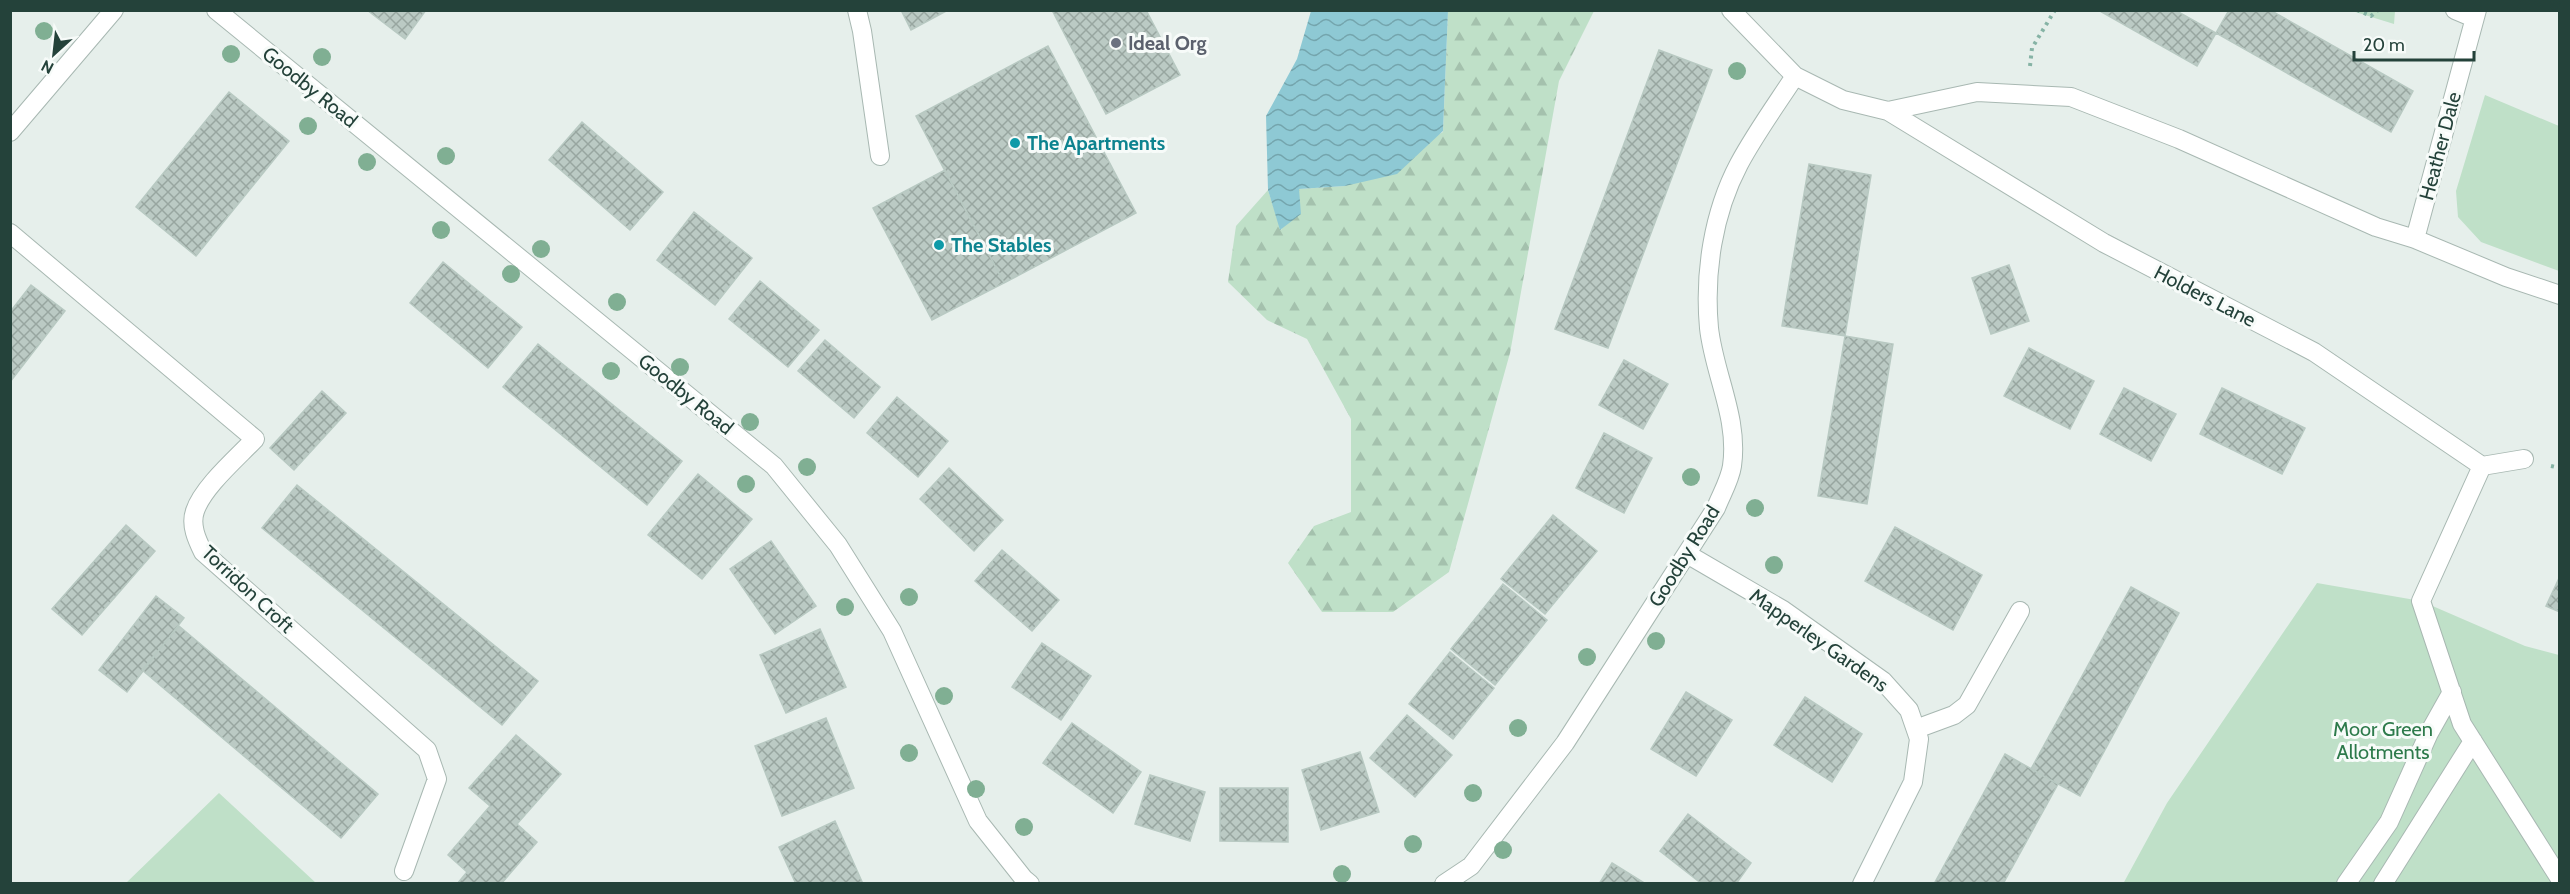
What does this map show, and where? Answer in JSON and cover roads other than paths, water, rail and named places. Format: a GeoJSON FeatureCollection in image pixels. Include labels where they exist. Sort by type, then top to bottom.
{"type":"FeatureCollection","features":[{"type":"Feature","properties":{"kind":"street"},"geometry":{"type":"LineString","coordinates":[[10,132],[114,10]]}},
{"type":"Feature","properties":{"kind":"street","name":"Goodby Road"},"geometry":{"type":"LineString","coordinates":[[216,10],[774,466],[838,545],[892,631],[978,822],[1030,884]]}},
{"type":"Feature","properties":{"kind":"street"},"geometry":{"type":"LineString","coordinates":[[856,10],[862,31],[880,156]]}},
{"type":"Feature","properties":{"kind":"street","name":"Holders Lane"},"geometry":{"type":"LineString","coordinates":[[1731,10],[1795,76],[1843,100],[1888,111],[2104,243],[2314,352],[2482,466]]}},
{"type":"Feature","properties":{"kind":"street","name":"Heather Dale"},"geometry":{"type":"LineString","coordinates":[[2415,239],[2475,14],[2455,10]]}},
{"type":"Feature","properties":{"kind":"street","name":"Goodby Road"},"geometry":{"type":"LineString","coordinates":[[1444,884],[1471,866],[1565,743],[1716,508],[1732,466],[1732,422],[1719,380],[1709,327],[1709,274],[1716,224],[1738,165],[1795,76]]}},
{"type":"Feature","properties":{"kind":"street","name":"Holders Lane"},"geometry":{"type":"LineString","coordinates":[[1888,111],[1977,92],[2071,97],[2179,140],[2376,227],[2415,239],[2506,277],[2559,295]]}},
{"type":"Feature","properties":{"kind":"street","name":"Torridon Croft"},"geometry":{"type":"LineString","coordinates":[[10,233],[255,439],[204,494],[194,512],[194,533],[203,552],[427,750],[437,779],[404,872]]}},
{"type":"Feature","properties":{"kind":"street"},"geometry":{"type":"LineString","coordinates":[[2524,459],[2482,466],[2421,601],[2462,724],[2559,879]]}},
{"type":"Feature","properties":{"kind":"street","name":"Mapperley Gardens"},"geometry":{"type":"LineString","coordinates":[[1686,554],[1783,610],[1883,681],[1909,710],[1919,739],[1913,782],[1862,884]]}},
{"type":"Feature","properties":{"kind":"street"},"geometry":{"type":"LineString","coordinates":[[1916,729],[1954,715],[1967,705],[2020,611]]}},
{"type":"Feature","properties":{"kind":"street"},"geometry":{"type":"LineString","coordinates":[[2346,884],[2390,822],[2429,733],[2452,692]]}},
{"type":"Feature","properties":{"kind":"street"},"geometry":{"type":"LineString","coordinates":[[2383,884],[2473,741]]}},
{"type":"Feature","properties":{"kind":"water"},"geometry":{"type":"Polygon","coordinates":[[[1311,11],[1448,11],[1443,131],[1397,174],[1345,186],[1299,189],[1301,214],[1280,230],[1268,190],[1266,116],[1297,59],[1311,11]]]}},
{"type":"Feature","properties":{"kind":"place","name":"Ideal Org"},"geometry":{"type":"Point","coordinates":[1116,43]}},
{"type":"Feature","properties":{"kind":"place","name":"The Apartments"},"geometry":{"type":"Point","coordinates":[1015,143]}},
{"type":"Feature","properties":{"kind":"place","name":"The Stables"},"geometry":{"type":"Point","coordinates":[939,245]}},
{"type":"Feature","properties":{"kind":"park label","name":"Moor Green Allotments"},"geometry":{"type":"Point","coordinates":[2383,740]}}]}
